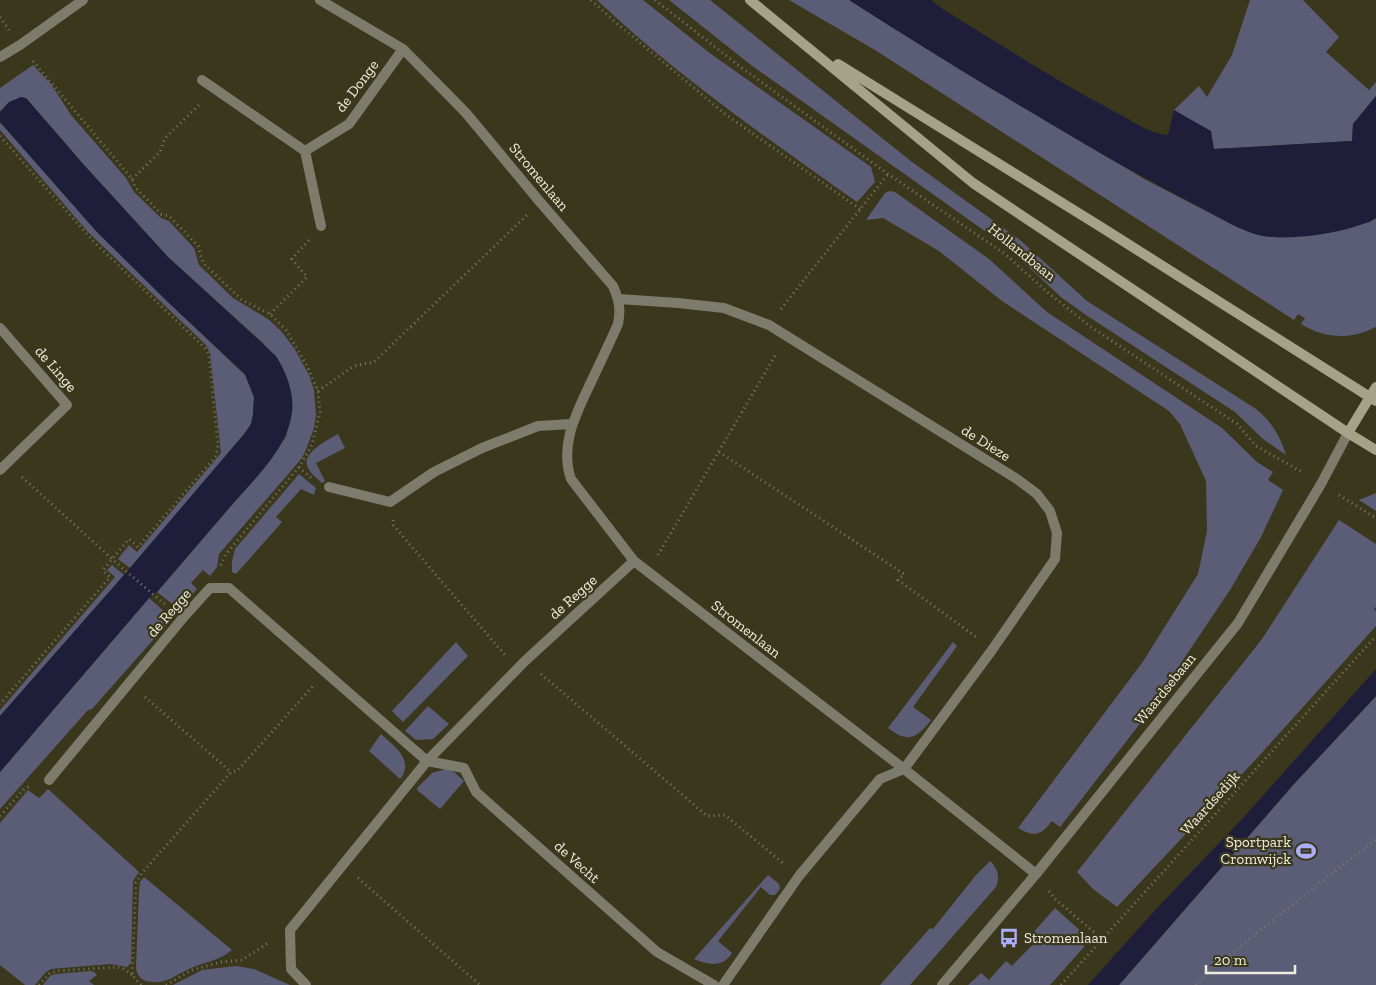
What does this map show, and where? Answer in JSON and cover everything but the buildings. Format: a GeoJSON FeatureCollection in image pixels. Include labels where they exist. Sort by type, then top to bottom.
{"type":"FeatureCollection","features":[{"type":"Feature","properties":{"kind":"main road","name":"Hollandbaan"},"geometry":{"type":"LineString","coordinates":[[750,0],[973,182],[1376,450]]}},
{"type":"Feature","properties":{"kind":"main road","name":"Hollandbaan"},"geometry":{"type":"LineString","coordinates":[[805,44],[1101,227],[1373,399]]}},
{"type":"Feature","properties":{"kind":"main road","name":"Waardsebaan"},"geometry":{"type":"LineString","coordinates":[[1348,433],[1373,399],[1376,387]]}},
{"type":"Feature","properties":{"kind":"street"},"geometry":{"type":"LineString","coordinates":[[0,57],[83,0]]}},
{"type":"Feature","properties":{"kind":"street","name":"Stromenlaan"},"geometry":{"type":"LineString","coordinates":[[320,0],[403,50],[466,113],[613,286],[619,299],[618,324],[572,424],[567,445],[567,468],[572,479],[634,561],[904,769],[1036,874]]}},
{"type":"Feature","properties":{"kind":"street","name":"de Donge"},"geometry":{"type":"LineString","coordinates":[[305,151],[349,124],[403,50]]}},
{"type":"Feature","properties":{"kind":"street"},"geometry":{"type":"LineString","coordinates":[[202,80],[305,151],[322,226]]}},
{"type":"Feature","properties":{"kind":"street","name":"de Dieze"},"geometry":{"type":"LineString","coordinates":[[619,299],[724,308],[769,325],[1017,479],[1037,494],[1050,511],[1058,533],[1055,559],[992,650],[904,769]]}},
{"type":"Feature","properties":{"kind":"street","name":"de Linge"},"geometry":{"type":"LineString","coordinates":[[0,328],[67,405],[3,466]]}},
{"type":"Feature","properties":{"kind":"street"},"geometry":{"type":"LineString","coordinates":[[329,487],[390,502],[434,472],[482,448],[538,426],[572,424]]}},
{"type":"Feature","properties":{"kind":"street","name":"Waardsebaan"},"geometry":{"type":"LineString","coordinates":[[942,985],[1036,874],[1238,623],[1322,484],[1348,433]]}},
{"type":"Feature","properties":{"kind":"street","name":"de Regge"},"geometry":{"type":"LineString","coordinates":[[290,930],[427,762],[525,660],[634,561]]}},
{"type":"Feature","properties":{"kind":"street","name":"de Regge"},"geometry":{"type":"LineString","coordinates":[[49,780],[210,588],[229,588],[427,762]]}},
{"type":"Feature","properties":{"kind":"street","name":"de Vecht"},"geometry":{"type":"LineString","coordinates":[[427,762],[464,768],[476,792],[656,952],[714,985]]}},
{"type":"Feature","properties":{"kind":"street"},"geometry":{"type":"LineString","coordinates":[[723,985],[799,876],[880,779],[904,769]]}},
{"type":"Feature","properties":{"kind":"street"},"geometry":{"type":"LineString","coordinates":[[290,930],[291,969],[306,985]]}},
{"type":"Feature","properties":{"kind":"path"},"geometry":{"type":"LineString","coordinates":[[591,0],[724,114],[860,209]]}},
{"type":"Feature","properties":{"kind":"path","name":"Hollandbaan"},"geometry":{"type":"LineString","coordinates":[[655,0],[742,68],[888,174],[1005,254],[1046,291],[1091,326],[1237,424],[1256,446],[1376,518]]}},
{"type":"Feature","properties":{"kind":"path"},"geometry":{"type":"LineString","coordinates":[[20,45],[132,179],[135,186],[161,214],[169,216],[198,246],[203,263],[242,300],[270,314],[286,330],[308,366],[318,391],[320,412],[312,445],[299,466],[226,554],[210,588]]}},
{"type":"Feature","properties":{"kind":"path"},"geometry":{"type":"LineString","coordinates":[[132,179],[160,152],[165,138],[215,90]]}},
{"type":"Feature","properties":{"kind":"path"},"geometry":{"type":"LineString","coordinates":[[0,136],[93,241],[205,348],[209,355],[218,446],[216,456],[138,547],[129,539],[112,559],[103,570],[110,577],[0,704]]}},
{"type":"Feature","properties":{"kind":"path"},"geometry":{"type":"LineString","coordinates":[[769,325],[888,174]]}},
{"type":"Feature","properties":{"kind":"path"},"geometry":{"type":"LineString","coordinates":[[318,391],[354,366],[374,362],[540,202]]}},
{"type":"Feature","properties":{"kind":"path"},"geometry":{"type":"LineString","coordinates":[[270,314],[308,276],[292,259],[322,226]]}},
{"type":"Feature","properties":{"kind":"path"},"geometry":{"type":"LineString","coordinates":[[648,572],[787,336]]}},
{"type":"Feature","properties":{"kind":"path"},"geometry":{"type":"LineString","coordinates":[[719,452],[904,574],[898,580],[992,650]]}},
{"type":"Feature","properties":{"kind":"path"},"geometry":{"type":"LineString","coordinates":[[3,466],[159,599]]}},
{"type":"Feature","properties":{"kind":"path"},"geometry":{"type":"LineString","coordinates":[[390,502],[393,525],[517,669]]}},
{"type":"Feature","properties":{"kind":"path","name":"Waardsedijk"},"geometry":{"type":"LineString","coordinates":[[1061,985],[1376,636]]}},
{"type":"Feature","properties":{"kind":"path"},"geometry":{"type":"LineString","coordinates":[[525,660],[707,816],[724,815],[799,876]]}},
{"type":"Feature","properties":{"kind":"path"},"geometry":{"type":"LineString","coordinates":[[132,975],[136,883],[141,874],[231,772],[237,771],[324,672]]}},
{"type":"Feature","properties":{"kind":"path"},"geometry":{"type":"LineString","coordinates":[[129,683],[231,772]]}},
{"type":"Feature","properties":{"kind":"path"},"geometry":{"type":"LineString","coordinates":[[0,816],[24,788],[49,780]]}},
{"type":"Feature","properties":{"kind":"path"},"geometry":{"type":"LineString","coordinates":[[1196,985],[1215,966],[1376,839]]}},
{"type":"Feature","properties":{"kind":"path"},"geometry":{"type":"LineString","coordinates":[[343,865],[480,985]]}},
{"type":"Feature","properties":{"kind":"path"},"geometry":{"type":"LineString","coordinates":[[1036,874],[1055,899],[1102,939]]}},
{"type":"Feature","properties":{"kind":"path"},"geometry":{"type":"LineString","coordinates":[[166,985],[192,970],[221,962],[242,960],[290,930]]}},
{"type":"Feature","properties":{"kind":"path"},"geometry":{"type":"LineString","coordinates":[[39,985],[50,973],[57,971],[117,967],[123,968],[141,985]]}},
{"type":"Feature","properties":{"kind":"shaded area"},"geometry":{"type":"Polygon","coordinates":[[[597,0],[643,0],[711,54],[871,167],[875,182],[857,202],[691,81],[627,28],[597,0]]]}},
{"type":"Feature","properties":{"kind":"shaded area"},"geometry":{"type":"Polygon","coordinates":[[[669,0],[710,0],[912,162],[1020,240],[1087,301],[1256,409],[1275,430],[1286,455],[1263,439],[1235,412],[1062,298],[996,239],[751,65],[669,0]]]}},
{"type":"Feature","properties":{"kind":"shaded area"},"geometry":{"type":"Polygon","coordinates":[[[789,0],[849,0],[967,74],[1146,180],[1231,224],[1259,235],[1336,231],[1370,222],[1376,218],[1376,327],[1357,334],[1338,336],[1319,333],[1301,324],[1305,318],[1298,314],[1294,320],[875,50],[789,0]]]}},
{"type":"Feature","properties":{"kind":"shaded area"},"geometry":{"type":"Polygon","coordinates":[[[849,0],[931,0],[944,10],[1053,77],[1149,130],[1168,135],[1174,110],[1211,131],[1214,149],[1352,141],[1353,124],[1376,96],[1376,218],[1351,228],[1301,237],[1270,237],[1244,230],[1107,157],[977,80],[849,0]]]}},
{"type":"Feature","properties":{"kind":"shaded area"},"geometry":{"type":"Polygon","coordinates":[[[1250,0],[1303,0],[1339,37],[1326,52],[1369,90],[1376,82],[1376,96],[1353,124],[1352,141],[1214,149],[1174,110],[1199,86],[1207,97],[1232,55],[1250,0]]]}},
{"type":"Feature","properties":{"kind":"shaded area"},"geometry":{"type":"Polygon","coordinates":[[[33,65],[51,84],[71,115],[126,178],[134,192],[161,218],[169,221],[194,248],[199,265],[233,298],[268,319],[281,331],[294,348],[309,375],[314,390],[316,415],[314,428],[302,458],[219,554],[217,567],[210,576],[203,570],[191,583],[197,589],[182,607],[175,606],[157,592],[268,463],[287,435],[264,344],[168,257],[26,98],[9,102],[0,112],[0,88],[33,65]]]}},
{"type":"Feature","properties":{"kind":"shaded area"},"geometry":{"type":"Polygon","coordinates":[[[21,97],[26,98],[168,257],[276,356],[290,386],[292,410],[288,430],[266,466],[157,592],[149,598],[0,772],[0,716],[245,433],[251,424],[254,397],[245,374],[96,231],[0,122],[0,112],[9,102],[21,97]]]}},
{"type":"Feature","properties":{"kind":"shaded area"},"geometry":{"type":"Polygon","coordinates":[[[0,122],[96,231],[245,375],[254,397],[251,424],[245,433],[130,568],[118,559],[129,545],[137,552],[221,453],[210,353],[206,345],[88,232],[0,130],[0,122]]]}},
{"type":"Feature","properties":{"kind":"shaded area"},"geometry":{"type":"Polygon","coordinates":[[[895,192],[989,259],[1047,312],[1222,428],[1257,462],[1273,472],[1268,480],[1283,490],[1261,537],[1230,590],[1142,721],[1060,827],[1052,821],[1044,830],[1036,834],[1028,833],[1018,828],[1142,663],[1198,574],[1207,531],[1206,481],[1180,424],[1169,411],[1002,301],[939,251],[883,218],[866,220],[885,193],[895,192]]]}},
{"type":"Feature","properties":{"kind":"shaded area"},"geometry":{"type":"Polygon","coordinates":[[[338,434],[345,448],[316,463],[325,481],[322,483],[308,468],[308,457],[322,443],[338,434]]]}},
{"type":"Feature","properties":{"kind":"shaded area"},"geometry":{"type":"Polygon","coordinates":[[[299,474],[316,488],[314,495],[301,489],[276,517],[282,522],[236,574],[232,572],[235,549],[299,474]]]}},
{"type":"Feature","properties":{"kind":"shaded area"},"geometry":{"type":"Polygon","coordinates":[[[1376,493],[1376,511],[1359,500],[1376,493]]]}},
{"type":"Feature","properties":{"kind":"shaded area"},"geometry":{"type":"Polygon","coordinates":[[[1339,520],[1376,544],[1376,607],[1374,609],[1376,611],[1376,626],[1259,756],[1117,907],[1093,889],[1077,872],[1262,639],[1339,520]]]}},
{"type":"Feature","properties":{"kind":"shaded area"},"geometry":{"type":"Polygon","coordinates":[[[112,565],[124,575],[0,716],[0,710],[115,577],[107,570],[112,565]]]}},
{"type":"Feature","properties":{"kind":"shaded area"},"geometry":{"type":"Polygon","coordinates":[[[149,598],[167,614],[168,623],[0,809],[0,772],[149,598]]]}},
{"type":"Feature","properties":{"kind":"shaded area"},"geometry":{"type":"Polygon","coordinates":[[[456,642],[468,656],[403,722],[392,711],[456,642]]]}},
{"type":"Feature","properties":{"kind":"shaded area"},"geometry":{"type":"Polygon","coordinates":[[[953,642],[957,646],[913,707],[931,720],[921,731],[911,737],[895,733],[888,728],[953,642]]]}},
{"type":"Feature","properties":{"kind":"shaded area"},"geometry":{"type":"Polygon","coordinates":[[[1376,669],[1376,696],[1293,785],[1119,985],[1088,985],[1157,908],[1242,819],[1376,669]]]}},
{"type":"Feature","properties":{"kind":"shaded area","name":"Sportpark Cromwijck"},"geometry":{"type":"Polygon","coordinates":[[[1376,696],[1376,985],[1119,985],[1293,785],[1376,696]]]}},
{"type":"Feature","properties":{"kind":"shaded area"},"geometry":{"type":"Polygon","coordinates":[[[428,706],[449,724],[433,739],[416,740],[405,731],[428,706]]]}},
{"type":"Feature","properties":{"kind":"shaded area"},"geometry":{"type":"Polygon","coordinates":[[[381,734],[397,749],[404,760],[404,772],[400,779],[369,751],[381,734]]]}},
{"type":"Feature","properties":{"kind":"shaded area"},"geometry":{"type":"Polygon","coordinates":[[[446,769],[454,772],[464,781],[440,809],[417,788],[432,773],[446,769]]]}},
{"type":"Feature","properties":{"kind":"shaded area"},"geometry":{"type":"Polygon","coordinates":[[[48,789],[139,872],[133,881],[131,963],[127,967],[111,964],[51,969],[35,985],[25,985],[0,965],[0,823],[28,790],[39,798],[48,789]]]}},
{"type":"Feature","properties":{"kind":"shaded area"},"geometry":{"type":"Polygon","coordinates":[[[990,861],[998,873],[996,887],[910,985],[880,985],[930,928],[933,929],[976,875],[990,861]]]}},
{"type":"Feature","properties":{"kind":"shaded area"},"geometry":{"type":"Polygon","coordinates":[[[768,875],[779,884],[780,889],[775,895],[770,895],[761,887],[718,941],[732,953],[728,958],[715,964],[694,959],[768,875]]]}},
{"type":"Feature","properties":{"kind":"shaded area"},"geometry":{"type":"Polygon","coordinates":[[[144,877],[232,950],[220,958],[191,968],[167,980],[152,982],[141,978],[137,973],[136,966],[139,891],[140,882],[144,877]]]}},
{"type":"Feature","properties":{"kind":"shaded area"},"geometry":{"type":"Polygon","coordinates":[[[1055,908],[1083,933],[1084,947],[1050,985],[968,985],[981,973],[989,980],[1006,961],[1012,966],[1036,941],[1031,935],[1055,908]]]}},
{"type":"Feature","properties":{"kind":"shaded area"},"geometry":{"type":"Polygon","coordinates":[[[236,966],[254,969],[290,985],[173,985],[202,970],[236,966]]]}},
{"type":"Feature","properties":{"kind":"shaded area"},"geometry":{"type":"Polygon","coordinates":[[[91,971],[97,975],[89,981],[94,985],[43,985],[50,976],[56,974],[91,971]]]}},
{"type":"Feature","properties":{"kind":"place","name":"Sportpark Cromwijck"},"geometry":{"type":"Point","coordinates":[1306,851]}},
{"type":"Feature","properties":{"kind":"place","name":"Stromenlaan"},"geometry":{"type":"Point","coordinates":[1009,938]}}]}
